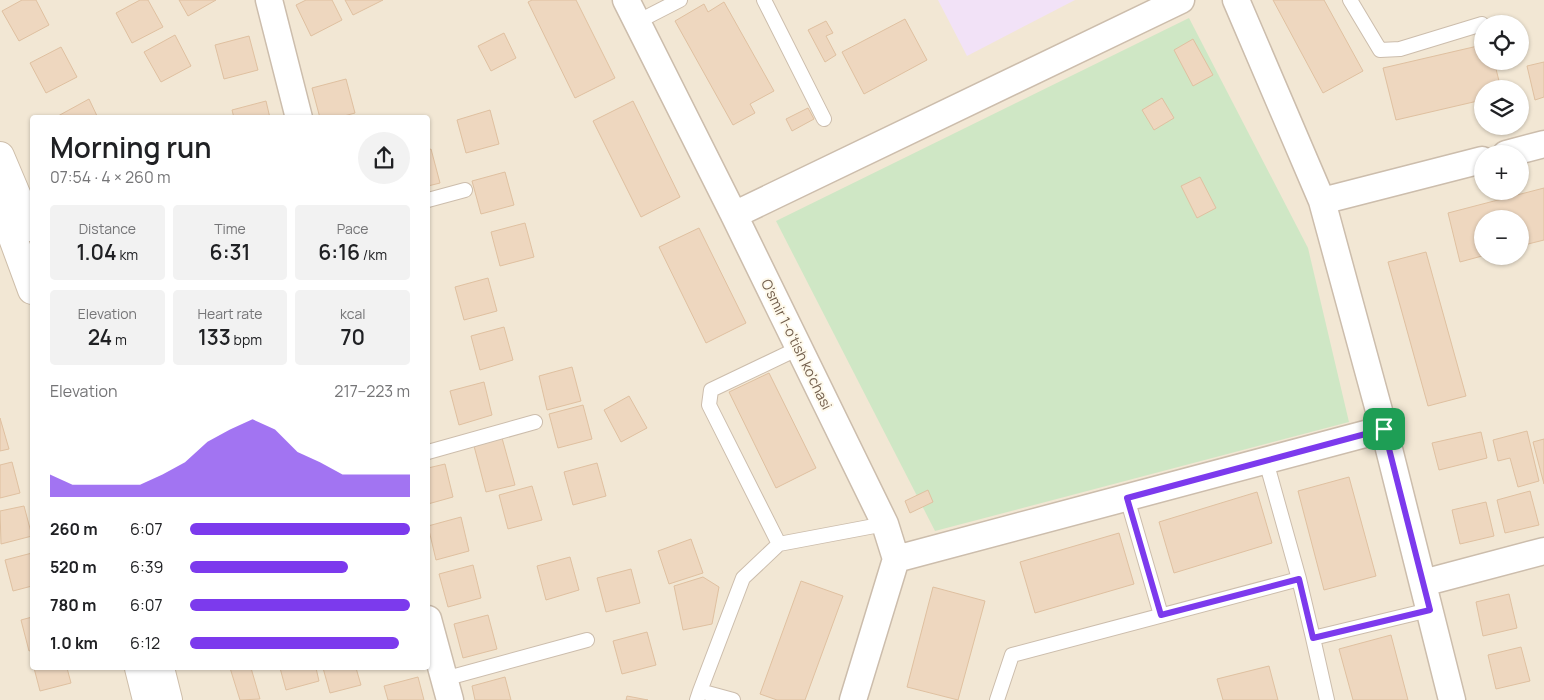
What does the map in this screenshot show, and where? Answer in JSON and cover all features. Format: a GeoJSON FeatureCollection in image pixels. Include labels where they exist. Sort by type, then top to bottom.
{"type":"FeatureCollection","features":[{"type":"Feature","properties":{"kind":"main road"},"geometry":{"type":"LineString","coordinates":[[0,156],[30,228]]}},
{"type":"Feature","properties":{"kind":"main road"},"geometry":{"type":"LineString","coordinates":[[0,203],[30,285]]}},
{"type":"Feature","properties":{"kind":"main road"},"geometry":{"type":"LineString","coordinates":[[140,670],[147,700]]}},
{"type":"Feature","properties":{"kind":"main road"},"geometry":{"type":"LineString","coordinates":[[160,670],[168,700]]}},
{"type":"Feature","properties":{"kind":"street"},"geometry":{"type":"LineString","coordinates":[[269,0],[298,115]]}},
{"type":"Feature","properties":{"kind":"street"},"geometry":{"type":"LineString","coordinates":[[734,215],[1181,0]]}},
{"type":"Feature","properties":{"kind":"street"},"geometry":{"type":"LineString","coordinates":[[1236,0],[1322,201],[1384,429],[1452,700]]}},
{"type":"Feature","properties":{"kind":"street","name":"O'smir 1-o'tish ko'chasi"},"geometry":{"type":"LineString","coordinates":[[631,11],[734,215],[885,524],[896,559]]}},
{"type":"Feature","properties":{"kind":"street"},"geometry":{"type":"LineString","coordinates":[[1529,148],[1544,144]]}},
{"type":"Feature","properties":{"kind":"street"},"geometry":{"type":"LineString","coordinates":[[1322,201],[1474,162]]}},
{"type":"Feature","properties":{"kind":"street"},"geometry":{"type":"LineString","coordinates":[[853,700],[896,559],[1266,462],[1384,429]]}},
{"type":"Feature","properties":{"kind":"street"},"geometry":{"type":"LineString","coordinates":[[1422,583],[1544,551]]}},
{"type":"Feature","properties":{"kind":"street"},"geometry":{"type":"LineString","coordinates":[[430,626],[447,689]]}},
{"type":"Feature","properties":{"kind":"lane"},"geometry":{"type":"LineString","coordinates":[[631,11],[680,0]]}},
{"type":"Feature","properties":{"kind":"lane"},"geometry":{"type":"LineString","coordinates":[[764,0],[824,119]]}},
{"type":"Feature","properties":{"kind":"lane"},"geometry":{"type":"LineString","coordinates":[[1350,0],[1380,50],[1400,49],[1474,27]]}},
{"type":"Feature","properties":{"kind":"lane"},"geometry":{"type":"LineString","coordinates":[[430,199],[465,190]]}},
{"type":"Feature","properties":{"kind":"lane"},"geometry":{"type":"LineString","coordinates":[[779,544],[709,405],[711,390],[799,348]]}},
{"type":"Feature","properties":{"kind":"lane"},"geometry":{"type":"LineString","coordinates":[[430,451],[535,422]]}},
{"type":"Feature","properties":{"kind":"lane"},"geometry":{"type":"LineString","coordinates":[[1266,462],[1299,579],[1327,700]]}},
{"type":"Feature","properties":{"kind":"lane"},"geometry":{"type":"LineString","coordinates":[[1127,498],[1161,615]]}},
{"type":"Feature","properties":{"kind":"lane"},"geometry":{"type":"LineString","coordinates":[[733,700],[698,695],[743,578],[779,544],[885,524]]}},
{"type":"Feature","properties":{"kind":"lane"},"geometry":{"type":"LineString","coordinates":[[998,700],[1012,655],[1299,579]]}},
{"type":"Feature","properties":{"kind":"lane"},"geometry":{"type":"LineString","coordinates":[[1313,638],[1430,610]]}},
{"type":"Feature","properties":{"kind":"lane"},"geometry":{"type":"LineString","coordinates":[[447,689],[587,640]]}},
{"type":"Feature","properties":{"kind":"shaded area"},"geometry":{"type":"Polygon","coordinates":[[[0,0],[1544,0],[1544,700],[0,700],[0,0]]]}},
{"type":"Feature","properties":{"kind":"shaded area"},"geometry":{"type":"Polygon","coordinates":[[[938,0],[1075,0],[967,56],[938,0]]]}},
{"type":"Feature","properties":{"kind":"green space"},"geometry":{"type":"Polygon","coordinates":[[[1189,18],[1308,248],[1349,422],[935,531],[776,221],[1189,18]]]}},
{"type":"Feature","properties":{"kind":"building"},"geometry":{"type":"Polygon","coordinates":[[[22,0],[36,0],[49,25],[19,41],[2,11],[22,0]]]}},
{"type":"Feature","properties":{"kind":"building"},"geometry":{"type":"Polygon","coordinates":[[[140,0],[148,0],[163,27],[132,43],[116,13],[140,0]]]}},
{"type":"Feature","properties":{"kind":"building"},"geometry":{"type":"Polygon","coordinates":[[[179,0],[216,0],[188,16],[179,0]]]}},
{"type":"Feature","properties":{"kind":"building"},"geometry":{"type":"Polygon","coordinates":[[[306,0],[332,0],[342,20],[311,36],[296,5],[306,0]]]}},
{"type":"Feature","properties":{"kind":"building"},"geometry":{"type":"Polygon","coordinates":[[[345,0],[383,0],[353,15],[345,0]]]}},
{"type":"Feature","properties":{"kind":"building"},"geometry":{"type":"Polygon","coordinates":[[[532,0],[576,0],[615,78],[575,98],[528,2],[532,0]]]}},
{"type":"Feature","properties":{"kind":"building"},"geometry":{"type":"Polygon","coordinates":[[[1273,0],[1324,0],[1363,71],[1323,93],[1273,0]]]}},
{"type":"Feature","properties":{"kind":"building"},"geometry":{"type":"Polygon","coordinates":[[[724,2],[774,91],[750,104],[755,113],[733,125],[675,21],[704,4],[708,12],[724,2]]]}},
{"type":"Feature","properties":{"kind":"building"},"geometry":{"type":"Polygon","coordinates":[[[905,19],[927,60],[864,94],[842,52],[905,19]]]}},
{"type":"Feature","properties":{"kind":"building"},"geometry":{"type":"Polygon","coordinates":[[[826,21],[833,33],[826,36],[836,55],[825,62],[808,30],[826,21]]]}},
{"type":"Feature","properties":{"kind":"building"},"geometry":{"type":"Polygon","coordinates":[[[504,33],[516,58],[491,71],[478,46],[504,33]]]}},
{"type":"Feature","properties":{"kind":"building"},"geometry":{"type":"Polygon","coordinates":[[[175,35],[191,66],[161,82],[144,52],[175,35]]]}},
{"type":"Feature","properties":{"kind":"building"},"geometry":{"type":"Polygon","coordinates":[[[249,36],[258,70],[224,79],[215,45],[249,36]]]}},
{"type":"Feature","properties":{"kind":"building"},"geometry":{"type":"Polygon","coordinates":[[[1193,39],[1213,75],[1193,86],[1174,50],[1193,39]]]}},
{"type":"Feature","properties":{"kind":"building"},"geometry":{"type":"Polygon","coordinates":[[[61,47],[77,77],[46,93],[30,63],[61,47]]]}},
{"type":"Feature","properties":{"kind":"building"},"geometry":{"type":"Polygon","coordinates":[[[1474,47],[1474,70],[1496,70],[1499,80],[1474,80],[1474,102],[1396,120],[1383,68],[1474,47]]]}},
{"type":"Feature","properties":{"kind":"building"},"geometry":{"type":"Polygon","coordinates":[[[1544,62],[1544,97],[1535,100],[1528,70],[1529,66],[1544,62]]]}},
{"type":"Feature","properties":{"kind":"building"},"geometry":{"type":"Polygon","coordinates":[[[346,79],[355,113],[348,115],[319,115],[312,88],[346,79]]]}},
{"type":"Feature","properties":{"kind":"building"},"geometry":{"type":"Polygon","coordinates":[[[1162,98],[1174,118],[1154,130],[1142,110],[1162,98]]]}},
{"type":"Feature","properties":{"kind":"building"},"geometry":{"type":"Polygon","coordinates":[[[89,99],[97,115],[60,115],[89,99]]]}},
{"type":"Feature","properties":{"kind":"building"},"geometry":{"type":"Polygon","coordinates":[[[266,101],[269,115],[233,115],[232,110],[266,101]]]}},
{"type":"Feature","properties":{"kind":"building"},"geometry":{"type":"Polygon","coordinates":[[[633,101],[680,197],[641,217],[593,121],[633,101]]]}},
{"type":"Feature","properties":{"kind":"building"},"geometry":{"type":"Polygon","coordinates":[[[808,108],[814,119],[792,131],[786,119],[808,108]]]}},
{"type":"Feature","properties":{"kind":"building"},"geometry":{"type":"Polygon","coordinates":[[[490,110],[499,144],[466,153],[457,120],[490,110]]]}},
{"type":"Feature","properties":{"kind":"building"},"geometry":{"type":"Polygon","coordinates":[[[430,149],[440,183],[430,186],[430,149]]]}},
{"type":"Feature","properties":{"kind":"building"},"geometry":{"type":"Polygon","coordinates":[[[505,172],[514,205],[481,214],[472,181],[505,172]]]}},
{"type":"Feature","properties":{"kind":"building"},"geometry":{"type":"Polygon","coordinates":[[[1200,177],[1216,208],[1197,218],[1181,186],[1200,177]]]}},
{"type":"Feature","properties":{"kind":"building"},"geometry":{"type":"Polygon","coordinates":[[[1544,188],[1544,240],[1529,244],[1529,210],[1474,210],[1474,258],[1460,262],[1448,213],[1498,200],[1529,200],[1529,192],[1544,188]]]}},
{"type":"Feature","properties":{"kind":"building"},"geometry":{"type":"Polygon","coordinates":[[[525,223],[534,257],[500,266],[491,232],[525,223]]]}},
{"type":"Feature","properties":{"kind":"building"},"geometry":{"type":"Polygon","coordinates":[[[699,228],[746,323],[706,343],[659,247],[699,228]]]}},
{"type":"Feature","properties":{"kind":"building"},"geometry":{"type":"Polygon","coordinates":[[[1426,252],[1466,396],[1428,406],[1388,262],[1426,252]]]}},
{"type":"Feature","properties":{"kind":"building"},"geometry":{"type":"Polygon","coordinates":[[[488,278],[497,311],[464,320],[455,287],[488,278]]]}},
{"type":"Feature","properties":{"kind":"building"},"geometry":{"type":"Polygon","coordinates":[[[504,327],[513,360],[480,370],[471,336],[504,327]]]}},
{"type":"Feature","properties":{"kind":"building"},"geometry":{"type":"Polygon","coordinates":[[[572,367],[581,401],[547,410],[539,376],[572,367]]]}},
{"type":"Feature","properties":{"kind":"building"},"geometry":{"type":"Polygon","coordinates":[[[769,373],[816,468],[776,488],[729,392],[769,373]]]}},
{"type":"Feature","properties":{"kind":"building"},"geometry":{"type":"Polygon","coordinates":[[[484,382],[492,415],[459,425],[450,391],[484,382]]]}},
{"type":"Feature","properties":{"kind":"building"},"geometry":{"type":"Polygon","coordinates":[[[629,396],[647,428],[621,442],[604,410],[629,396]]]}},
{"type":"Feature","properties":{"kind":"building"},"geometry":{"type":"Polygon","coordinates":[[[583,405],[592,439],[558,448],[549,414],[583,405]]]}},
{"type":"Feature","properties":{"kind":"building"},"geometry":{"type":"Polygon","coordinates":[[[0,418],[9,449],[0,451],[0,418]]]}},
{"type":"Feature","properties":{"kind":"building"},"geometry":{"type":"Polygon","coordinates":[[[1527,431],[1539,481],[1518,487],[1510,458],[1498,461],[1493,440],[1527,431]]]}},
{"type":"Feature","properties":{"kind":"building"},"geometry":{"type":"Polygon","coordinates":[[[1481,432],[1487,458],[1439,470],[1432,443],[1481,432]]]}},
{"type":"Feature","properties":{"kind":"building"},"geometry":{"type":"Polygon","coordinates":[[[502,438],[515,485],[486,492],[474,446],[502,438]]]}},
{"type":"Feature","properties":{"kind":"building"},"geometry":{"type":"Polygon","coordinates":[[[1544,439],[1544,484],[1533,442],[1544,439]]]}},
{"type":"Feature","properties":{"kind":"building"},"geometry":{"type":"Polygon","coordinates":[[[12,462],[20,493],[0,498],[0,465],[12,462]]]}},
{"type":"Feature","properties":{"kind":"building"},"geometry":{"type":"Polygon","coordinates":[[[597,463],[606,496],[573,505],[564,472],[597,463]]]}},
{"type":"Feature","properties":{"kind":"building"},"geometry":{"type":"Polygon","coordinates":[[[445,464],[453,497],[430,503],[430,468],[445,464]]]}},
{"type":"Feature","properties":{"kind":"building"},"geometry":{"type":"Polygon","coordinates":[[[1349,477],[1376,576],[1324,590],[1298,491],[1349,477]]]}},
{"type":"Feature","properties":{"kind":"building"},"geometry":{"type":"Polygon","coordinates":[[[532,486],[542,520],[508,529],[499,495],[532,486]]]}},
{"type":"Feature","properties":{"kind":"building"},"geometry":{"type":"Polygon","coordinates":[[[928,490],[933,502],[910,513],[905,501],[928,490]]]}},
{"type":"Feature","properties":{"kind":"building"},"geometry":{"type":"Polygon","coordinates":[[[1530,491],[1539,525],[1505,533],[1497,500],[1530,491]]]}},
{"type":"Feature","properties":{"kind":"building"},"geometry":{"type":"Polygon","coordinates":[[[1257,492],[1272,543],[1174,573],[1159,522],[1257,492]]]}},
{"type":"Feature","properties":{"kind":"building"},"geometry":{"type":"Polygon","coordinates":[[[1486,502],[1494,536],[1460,544],[1452,510],[1486,502]]]}},
{"type":"Feature","properties":{"kind":"building"},"geometry":{"type":"Polygon","coordinates":[[[24,506],[30,528],[30,537],[1,544],[0,511],[24,506]]]}},
{"type":"Feature","properties":{"kind":"building"},"geometry":{"type":"Polygon","coordinates":[[[461,517],[469,551],[436,560],[430,534],[430,525],[461,517]]]}},
{"type":"Feature","properties":{"kind":"building"},"geometry":{"type":"Polygon","coordinates":[[[1119,533],[1134,584],[1035,613],[1020,562],[1119,533]]]}},
{"type":"Feature","properties":{"kind":"building"},"geometry":{"type":"Polygon","coordinates":[[[691,539],[703,573],[669,584],[658,551],[691,539]]]}},
{"type":"Feature","properties":{"kind":"building"},"geometry":{"type":"Polygon","coordinates":[[[30,554],[30,587],[13,591],[5,560],[30,554]]]}},
{"type":"Feature","properties":{"kind":"building"},"geometry":{"type":"Polygon","coordinates":[[[570,557],[579,590],[546,600],[537,566],[570,557]]]}},
{"type":"Feature","properties":{"kind":"building"},"geometry":{"type":"Polygon","coordinates":[[[473,565],[481,598],[448,607],[439,574],[473,565]]]}},
{"type":"Feature","properties":{"kind":"building"},"geometry":{"type":"Polygon","coordinates":[[[631,569],[640,603],[606,612],[597,578],[631,569]]]}},
{"type":"Feature","properties":{"kind":"building"},"geometry":{"type":"Polygon","coordinates":[[[703,577],[719,587],[712,624],[683,630],[674,586],[703,577]]]}},
{"type":"Feature","properties":{"kind":"building"},"geometry":{"type":"Polygon","coordinates":[[[801,581],[843,596],[805,700],[777,700],[760,694],[801,581]]]}},
{"type":"Feature","properties":{"kind":"building"},"geometry":{"type":"Polygon","coordinates":[[[933,587],[985,601],[958,700],[907,687],[933,587]]]}},
{"type":"Feature","properties":{"kind":"building"},"geometry":{"type":"Polygon","coordinates":[[[1509,594],[1517,628],[1483,636],[1476,602],[1509,594]]]}},
{"type":"Feature","properties":{"kind":"building"},"geometry":{"type":"Polygon","coordinates":[[[488,615],[497,649],[463,658],[454,624],[488,615]]]}},
{"type":"Feature","properties":{"kind":"building"},"geometry":{"type":"Polygon","coordinates":[[[30,618],[29,651],[21,620],[30,618]]]}},
{"type":"Feature","properties":{"kind":"building"},"geometry":{"type":"Polygon","coordinates":[[[647,632],[656,665],[622,674],[613,641],[647,632]]]}},
{"type":"Feature","properties":{"kind":"building"},"geometry":{"type":"Polygon","coordinates":[[[1391,635],[1408,700],[1353,700],[1339,649],[1391,635]]]}},
{"type":"Feature","properties":{"kind":"building"},"geometry":{"type":"Polygon","coordinates":[[[1521,647],[1530,681],[1496,689],[1488,655],[1521,647]]]}},
{"type":"Feature","properties":{"kind":"building"},"geometry":{"type":"Polygon","coordinates":[[[1269,666],[1278,700],[1223,700],[1217,679],[1269,666]]]}},
{"type":"Feature","properties":{"kind":"building"},"geometry":{"type":"Polygon","coordinates":[[[35,670],[68,670],[71,683],[40,691],[35,670]]]}},
{"type":"Feature","properties":{"kind":"building"},"geometry":{"type":"Polygon","coordinates":[[[231,670],[252,670],[260,699],[240,700],[231,670]]]}},
{"type":"Feature","properties":{"kind":"building"},"geometry":{"type":"Polygon","coordinates":[[[281,670],[316,670],[319,681],[286,690],[281,670]]]}},
{"type":"Feature","properties":{"kind":"building"},"geometry":{"type":"Polygon","coordinates":[[[324,670],[357,670],[361,685],[330,693],[324,670]]]}},
{"type":"Feature","properties":{"kind":"building"},"geometry":{"type":"Polygon","coordinates":[[[418,677],[424,700],[388,700],[384,686],[418,677]]]}},
{"type":"Feature","properties":{"kind":"building"},"geometry":{"type":"Polygon","coordinates":[[[505,677],[511,700],[475,700],[472,686],[505,677]]]}},
{"type":"Feature","properties":{"kind":"building"},"geometry":{"type":"Polygon","coordinates":[[[627,696],[648,700],[626,700],[627,696]]]}},
{"type":"Feature","properties":{"kind":"route"},"geometry":{"type":"LineString","coordinates":[[1384,429],[1430,610],[1313,638],[1299,579],[1161,615],[1127,498],[1384,429]]}}]}
